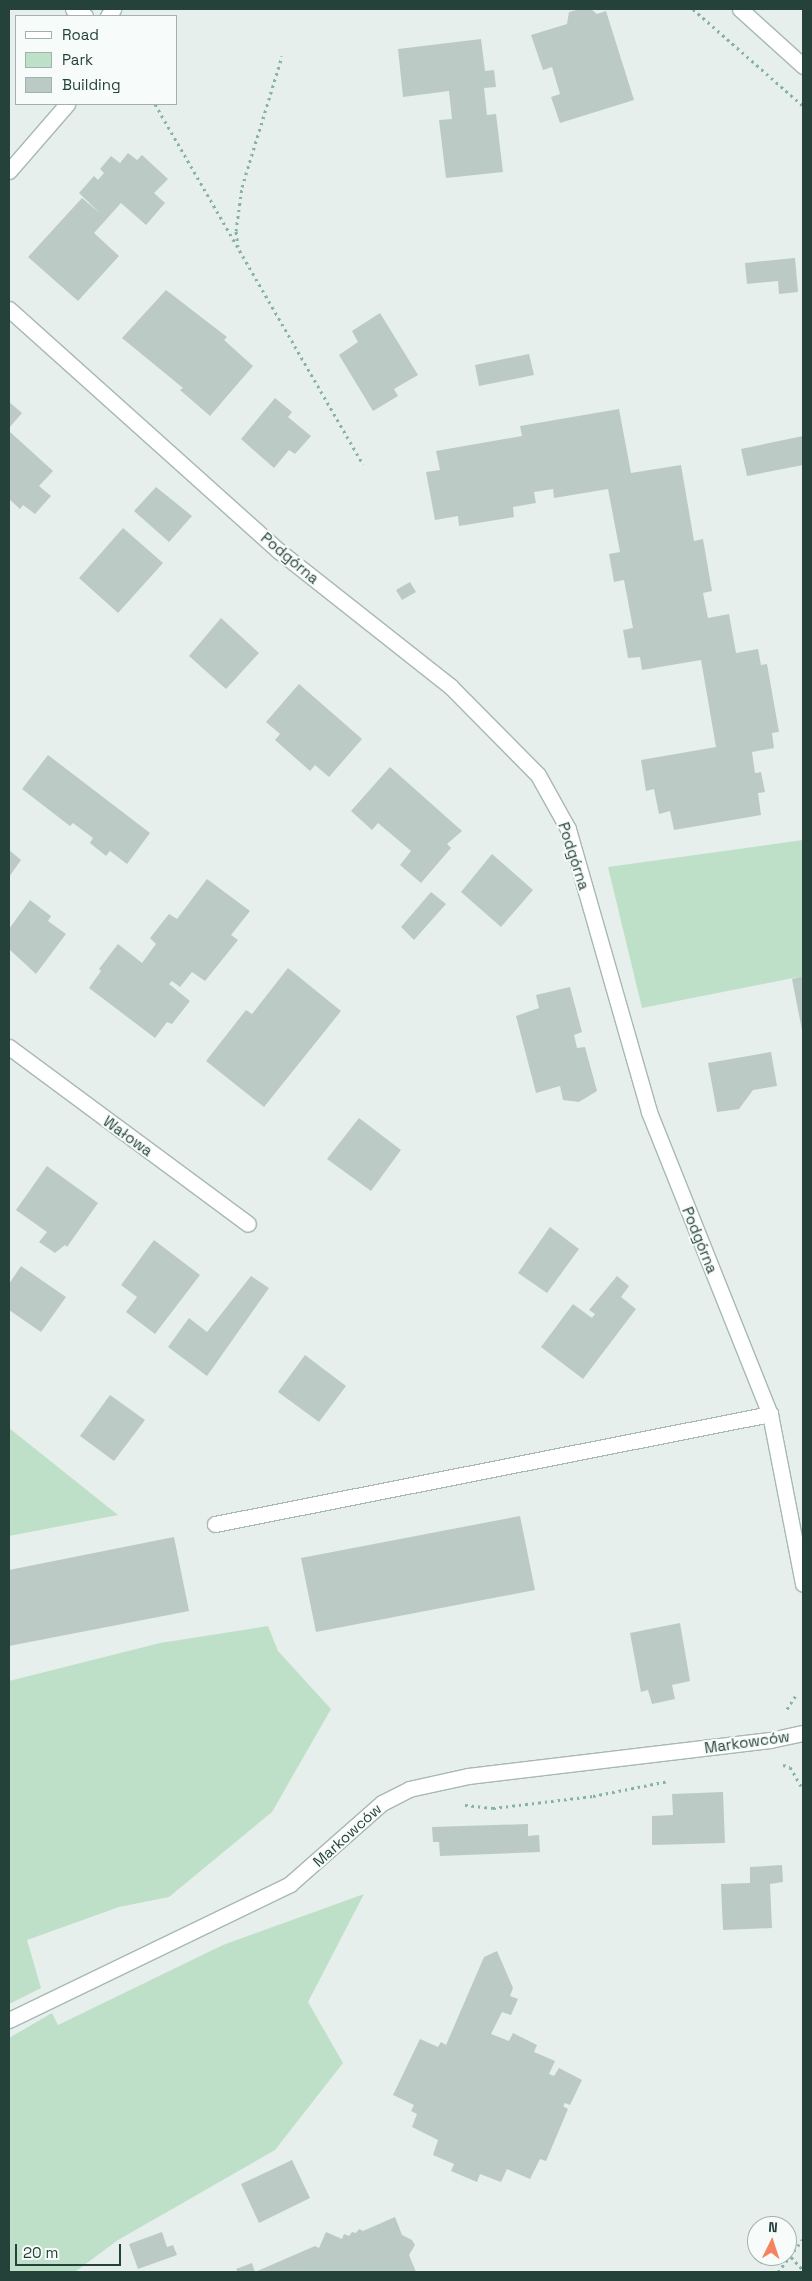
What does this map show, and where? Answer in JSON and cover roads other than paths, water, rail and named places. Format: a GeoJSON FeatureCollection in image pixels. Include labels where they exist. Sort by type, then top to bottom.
{"type":"FeatureCollection","features":[{"type":"Feature","properties":{"kind":"street"},"geometry":{"type":"LineString","coordinates":[[740,9],[803,66]]}},
{"type":"Feature","properties":{"kind":"street"},"geometry":{"type":"LineString","coordinates":[[9,171],[67,105]]}},
{"type":"Feature","properties":{"kind":"street","name":"Podgórna"},"geometry":{"type":"LineString","coordinates":[[9,309],[279,551],[450,686],[538,775],[568,829],[649,1112],[770,1414],[803,1584]]}},
{"type":"Feature","properties":{"kind":"street","name":"Wałowa"},"geometry":{"type":"LineString","coordinates":[[9,1047],[248,1224]]}},
{"type":"Feature","properties":{"kind":"street"},"geometry":{"type":"LineString","coordinates":[[215,1524],[770,1414]]}},
{"type":"Feature","properties":{"kind":"street","name":"Markowców"},"geometry":{"type":"LineString","coordinates":[[9,2020],[290,1884],[382,1803],[410,1790],[468,1776],[770,1740],[803,1733]]}}]}
